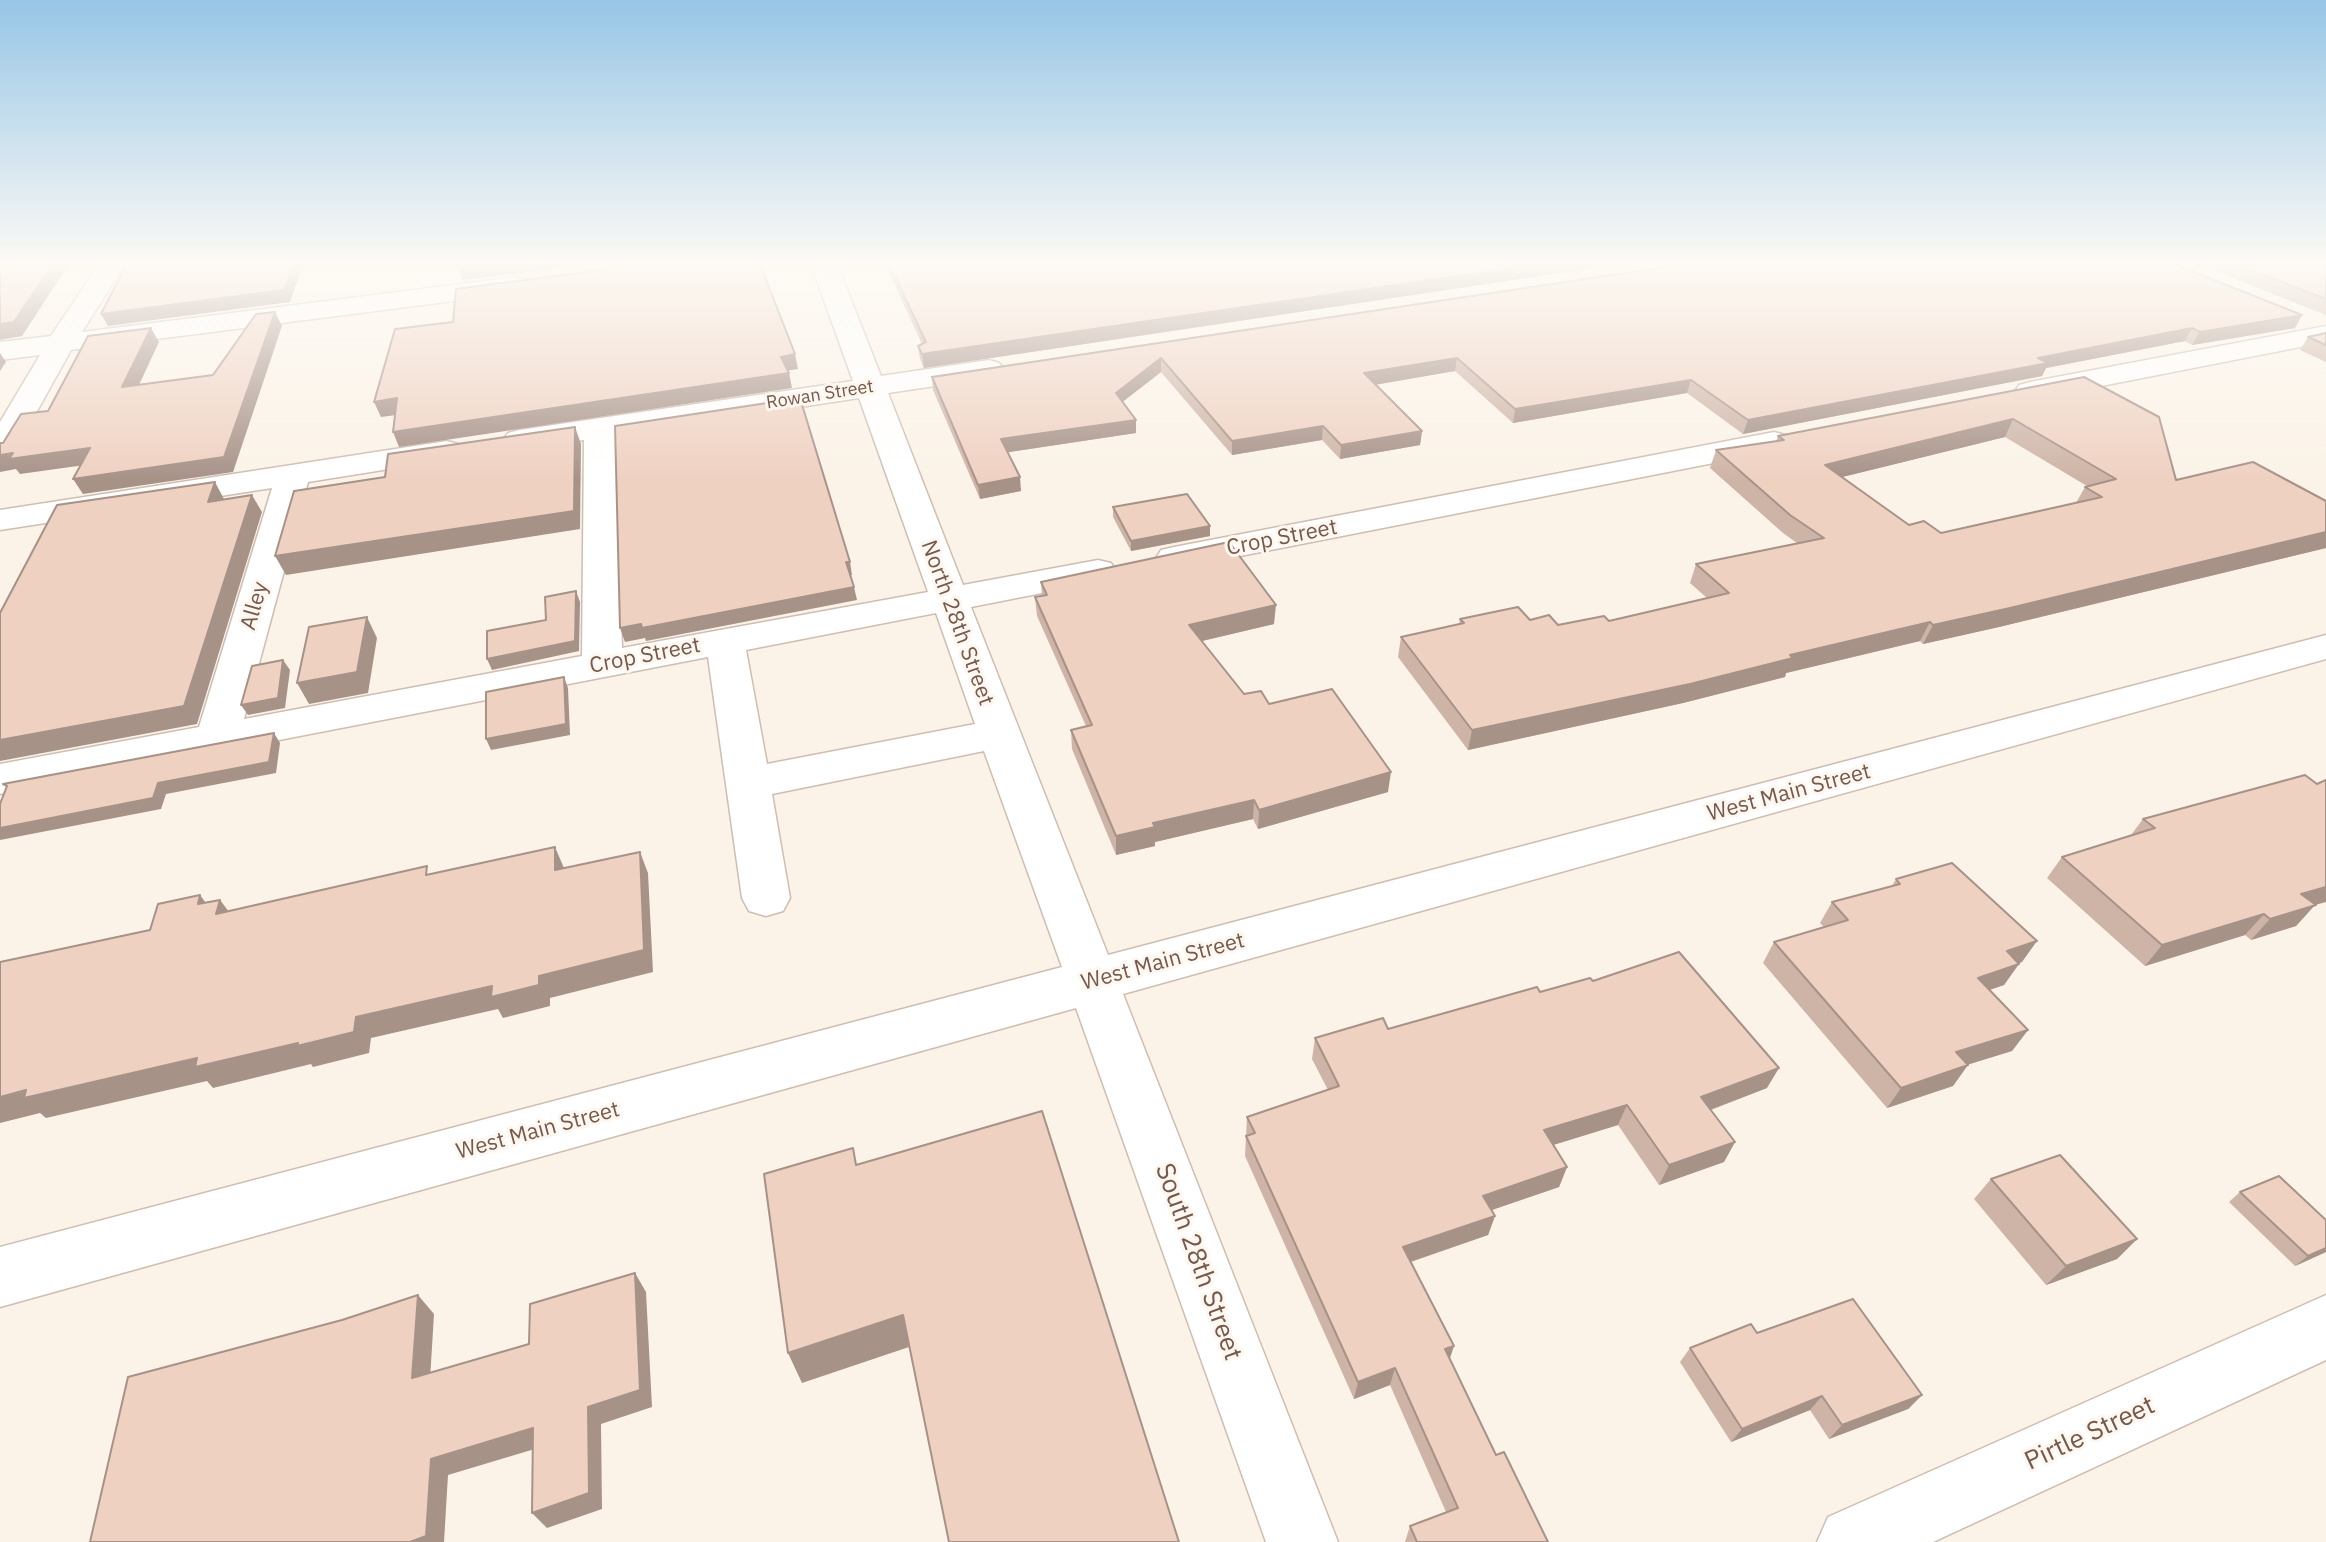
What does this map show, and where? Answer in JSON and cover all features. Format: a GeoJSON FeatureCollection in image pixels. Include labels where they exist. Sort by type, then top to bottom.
{"type":"FeatureCollection","features":[{"type":"Feature","properties":{"kind":"street"},"geometry":{"type":"LineString","coordinates":[[0,449],[65,336]]}},
{"type":"Feature","properties":{"kind":"street"},"geometry":{"type":"LineString","coordinates":[[0,351],[122,336]]}},
{"type":"Feature","properties":{"kind":"street","name":"North 28th Street"},"geometry":{"type":"LineString","coordinates":[[851,336],[998,734],[1094,981]]}},
{"type":"Feature","properties":{"kind":"street"},"geometry":{"type":"LineString","coordinates":[[1998,398],[2302,336]]}},
{"type":"Feature","properties":{"kind":"street","name":"Rowan Street"},"geometry":{"type":"LineString","coordinates":[[0,520],[1012,366]]}},
{"type":"Feature","properties":{"kind":"street"},"geometry":{"type":"LineString","coordinates":[[600,428],[602,664]]}},
{"type":"Feature","properties":{"kind":"street","name":"Crop Street"},"geometry":{"type":"LineString","coordinates":[[0,779],[1813,435]]}},
{"type":"Feature","properties":{"kind":"street","name":"Alley"},"geometry":{"type":"LineString","coordinates":[[217,738],[293,475]]}},
{"type":"Feature","properties":{"kind":"street"},"geometry":{"type":"LineString","coordinates":[[725,641],[766,898]]}},
{"type":"Feature","properties":{"kind":"street","name":"West Main Street"},"geometry":{"type":"LineString","coordinates":[[0,1277],[2326,647]]}},
{"type":"Feature","properties":{"kind":"street"},"geometry":{"type":"LineString","coordinates":[[749,783],[998,734]]}},
{"type":"Feature","properties":{"kind":"street","name":"South 28th Street"},"geometry":{"type":"LineString","coordinates":[[1094,981],[1302,1542]]}},
{"type":"Feature","properties":{"kind":"street","name":"Pirtle Street"},"geometry":{"type":"LineString","coordinates":[[1853,1542],[2326,1327]]}},
{"type":"Feature","properties":{"kind":"building"},"geometry":{"type":"Polygon","coordinates":[[[88,336],[147,336],[122,387],[213,375],[241,336],[267,336],[224,457],[73,479],[90,448],[9,459],[13,453],[0,455],[0,443],[3,443],[21,414],[48,411],[88,336]]]}},
{"type":"Feature","properties":{"kind":"building"},"geometry":{"type":"Polygon","coordinates":[[[393,336],[788,336],[795,354],[781,357],[789,373],[393,432],[397,398],[374,402],[393,336]]]}},
{"type":"Feature","properties":{"kind":"building"},"geometry":{"type":"Polygon","coordinates":[[[923,336],[1046,336],[922,354],[918,346],[926,342],[923,336]]]}},
{"type":"Feature","properties":{"kind":"building"},"geometry":{"type":"Polygon","coordinates":[[[1205,336],[2151,336],[2038,358],[2048,363],[1748,420],[1691,380],[1515,409],[1457,358],[1364,373],[1422,431],[1341,445],[1323,426],[1232,441],[1161,358],[1116,393],[1136,420],[1001,439],[1020,477],[978,485],[932,377],[1205,336]]]}},
{"type":"Feature","properties":{"kind":"building"},"geometry":{"type":"Polygon","coordinates":[[[2326,336],[2326,345],[2308,337],[2326,336]]]}},
{"type":"Feature","properties":{"kind":"building"},"geometry":{"type":"Polygon","coordinates":[[[2084,377],[2159,417],[2176,480],[2253,462],[2326,501],[2326,532],[2010,608],[1933,625],[1930,622],[1790,655],[1793,658],[1690,684],[1472,730],[1401,637],[1464,623],[1460,619],[1518,607],[1530,620],[1549,615],[1558,625],[1604,616],[1609,621],[1729,593],[1696,564],[1824,538],[1790,515],[1716,450],[1784,440],[1778,436],[2084,377]],[[2013,419],[1825,465],[1909,525],[1924,521],[1941,533],[2102,497],[2085,487],[2116,479],[2013,419]]]}},
{"type":"Feature","properties":{"kind":"building"},"geometry":{"type":"Polygon","coordinates":[[[800,398],[850,562],[846,562],[854,587],[642,628],[641,624],[620,628],[615,426],[800,398]]]}},
{"type":"Feature","properties":{"kind":"building"},"geometry":{"type":"Polygon","coordinates":[[[575,427],[574,511],[275,556],[294,491],[385,477],[388,454],[575,427]]]}},
{"type":"Feature","properties":{"kind":"building"},"geometry":{"type":"Polygon","coordinates":[[[215,482],[208,502],[252,495],[184,706],[0,740],[0,613],[57,505],[215,482]]]}},
{"type":"Feature","properties":{"kind":"building"},"geometry":{"type":"Polygon","coordinates":[[[1187,494],[1210,526],[1131,541],[1113,507],[1187,494]]]}},
{"type":"Feature","properties":{"kind":"building"},"geometry":{"type":"Polygon","coordinates":[[[1229,542],[1276,605],[1189,625],[1244,694],[1261,691],[1269,704],[1332,689],[1391,772],[1259,810],[1254,800],[1153,823],[1155,827],[1116,836],[1071,730],[1092,725],[1035,597],[1047,595],[1041,582],[1229,542]]]}},
{"type":"Feature","properties":{"kind":"building"},"geometry":{"type":"Polygon","coordinates":[[[576,591],[575,641],[487,659],[487,631],[546,620],[545,597],[576,591]]]}},
{"type":"Feature","properties":{"kind":"building"},"geometry":{"type":"Polygon","coordinates":[[[367,617],[357,672],[297,683],[309,627],[367,617]]]}},
{"type":"Feature","properties":{"kind":"building"},"geometry":{"type":"Polygon","coordinates":[[[283,660],[278,698],[241,705],[252,666],[283,660]]]}},
{"type":"Feature","properties":{"kind":"building"},"geometry":{"type":"Polygon","coordinates":[[[564,677],[566,724],[486,739],[486,692],[564,677]]]}},
{"type":"Feature","properties":{"kind":"building"},"geometry":{"type":"Polygon","coordinates":[[[274,733],[269,762],[158,783],[153,798],[0,828],[0,804],[7,786],[3,784],[274,733]]]}},
{"type":"Feature","properties":{"kind":"building"},"geometry":{"type":"Polygon","coordinates":[[[2305,775],[2317,784],[2326,780],[2326,887],[2301,894],[2316,905],[2270,919],[2264,914],[2162,945],[2062,857],[2155,828],[2143,819],[2305,775]]]}},
{"type":"Feature","properties":{"kind":"building"},"geometry":{"type":"Polygon","coordinates":[[[555,847],[555,870],[640,852],[644,950],[539,976],[539,985],[491,997],[492,986],[356,1017],[354,1032],[297,1046],[298,1043],[195,1067],[197,1058],[24,1098],[26,1090],[0,1097],[0,962],[150,930],[158,904],[200,895],[198,904],[220,900],[216,914],[427,866],[426,875],[555,847]]]}},
{"type":"Feature","properties":{"kind":"building"},"geometry":{"type":"Polygon","coordinates":[[[1952,863],[2037,941],[2007,951],[2019,964],[1978,978],[2028,1030],[1956,1052],[1968,1065],[1901,1088],[1774,942],[1848,920],[1832,902],[1900,884],[1896,879],[1952,863]]]}},
{"type":"Feature","properties":{"kind":"building"},"geometry":{"type":"Polygon","coordinates":[[[1679,952],[1779,1068],[1701,1097],[1735,1142],[1669,1165],[1627,1105],[1544,1130],[1567,1167],[1483,1196],[1495,1216],[1403,1247],[1454,1346],[1445,1349],[1496,1455],[1504,1452],[1548,1542],[1417,1542],[1410,1526],[1458,1508],[1395,1368],[1358,1382],[1246,1136],[1255,1133],[1247,1117],[1339,1086],[1315,1038],[1383,1018],[1388,1029],[1537,987],[1540,992],[1590,978],[1593,981],[1679,952]]]}},
{"type":"Feature","properties":{"kind":"building"},"geometry":{"type":"Polygon","coordinates":[[[1042,1111],[1179,1542],[949,1542],[903,1315],[788,1353],[764,1174],[853,1148],[856,1165],[1042,1111]]]}},
{"type":"Feature","properties":{"kind":"building"},"geometry":{"type":"Polygon","coordinates":[[[2060,1155],[2137,1239],[2066,1266],[1991,1179],[2060,1155]]]}},
{"type":"Feature","properties":{"kind":"building"},"geometry":{"type":"Polygon","coordinates":[[[2279,1176],[2326,1220],[2326,1248],[2308,1256],[2240,1192],[2279,1176]]]}},
{"type":"Feature","properties":{"kind":"building"},"geometry":{"type":"Polygon","coordinates":[[[635,1273],[640,1390],[588,1407],[589,1493],[532,1513],[533,1428],[431,1459],[426,1536],[410,1542],[90,1542],[128,1377],[342,1320],[418,1295],[412,1378],[529,1344],[530,1304],[635,1273]]]}},
{"type":"Feature","properties":{"kind":"building"},"geometry":{"type":"Polygon","coordinates":[[[1853,1299],[1922,1395],[1842,1425],[1822,1396],[1742,1429],[1690,1348],[1751,1324],[1757,1333],[1853,1299]]]}}]}
